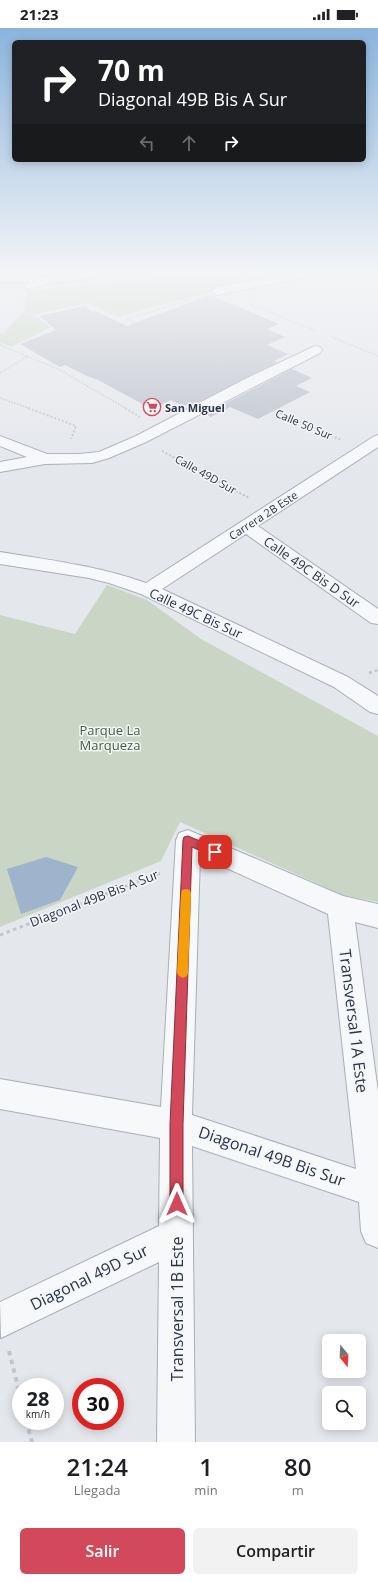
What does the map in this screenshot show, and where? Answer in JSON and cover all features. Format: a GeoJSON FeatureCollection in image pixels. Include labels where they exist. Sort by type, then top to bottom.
{"type":"FeatureCollection","features":[{"type":"Feature","properties":{"kind":"street"},"geometry":{"type":"LineString","coordinates":[[0,467],[45,459],[92,458],[141,439],[314,350]]}},
{"type":"Feature","properties":{"kind":"street"},"geometry":{"type":"LineString","coordinates":[[0,440],[45,459]]}},
{"type":"Feature","properties":{"kind":"street","name":"Carrera 2B Este"},"geometry":{"type":"LineString","coordinates":[[148,590],[271,510],[371,453],[378,440]]}},
{"type":"Feature","properties":{"kind":"street","name":"Calle 49C Bis D Sur"},"geometry":{"type":"LineString","coordinates":[[246,526],[378,618]]}},
{"type":"Feature","properties":{"kind":"street","name":"Calle 49C Bis Sur"},"geometry":{"type":"LineString","coordinates":[[0,558],[89,572],[114,578],[148,590],[341,682],[378,706]]}},
{"type":"Feature","properties":{"kind":"street"},"geometry":{"type":"LineString","coordinates":[[187,851],[340,907],[378,916]]}},
{"type":"Feature","properties":{"kind":"street","name":"Transversal 1B Este"},"geometry":{"type":"LineString","coordinates":[[176,1442],[176,1124],[187,851]]}},
{"type":"Feature","properties":{"kind":"street","name":"Transversal 1A Este"},"geometry":{"type":"LineString","coordinates":[[340,907],[377,1192],[378,1231]]}},
{"type":"Feature","properties":{"kind":"street","name":"Diagonal 49B Bis Sur"},"geometry":{"type":"LineString","coordinates":[[0,1094],[176,1124],[377,1192]]}},
{"type":"Feature","properties":{"kind":"street","name":"Diagonal 49D Sur"},"geometry":{"type":"LineString","coordinates":[[1,1320],[177,1235]]}},
{"type":"Feature","properties":{"kind":"path"},"geometry":{"type":"LineString","coordinates":[[169,340],[252,381]]}},
{"type":"Feature","properties":{"kind":"path"},"geometry":{"type":"LineString","coordinates":[[340,340],[378,356]]}},
{"type":"Feature","properties":{"kind":"path"},"geometry":{"type":"LineString","coordinates":[[0,345],[60,370],[160,429]]}},
{"type":"Feature","properties":{"kind":"path"},"geometry":{"type":"LineString","coordinates":[[0,373],[28,356]]}},
{"type":"Feature","properties":{"kind":"path","name":"Calle 50 Sur"},"geometry":{"type":"LineString","coordinates":[[230,392],[371,453]]}},
{"type":"Feature","properties":{"kind":"path"},"geometry":{"type":"LineString","coordinates":[[0,398],[76,426]]}},
{"type":"Feature","properties":{"kind":"path","name":"Calle 49D Sur"},"geometry":{"type":"LineString","coordinates":[[141,439],[271,510]]}},
{"type":"Feature","properties":{"kind":"path","name":"Diagonal 49B Bis A Sur"},"geometry":{"type":"LineString","coordinates":[[0,935],[187,851]]}},
{"type":"Feature","properties":{"kind":"path"},"geometry":{"type":"LineString","coordinates":[[1,1320],[16,1378]]}},
{"type":"Feature","properties":{"kind":"path"},"geometry":{"type":"LineString","coordinates":[[29,1430],[32,1442]]}},
{"type":"Feature","properties":{"kind":"green space"},"geometry":{"type":"Polygon","coordinates":[[[0,340],[25,340],[11,347],[0,342],[0,340]]]}},
{"type":"Feature","properties":{"kind":"green space","name":"Parque La Marqueza"},"geometry":{"type":"Polygon","coordinates":[[[107,585],[147,600],[201,639],[378,736],[378,902],[343,895],[180,822],[161,861],[0,927],[0,615],[75,634],[107,585]]]}},
{"type":"Feature","properties":{"kind":"water"},"geometry":{"type":"Polygon","coordinates":[[[46,857],[78,867],[60,900],[21,914],[7,869],[46,857]]]}},
{"type":"Feature","properties":{"kind":"building"},"geometry":{"type":"Polygon","coordinates":[[[30,340],[278,340],[267,345],[288,354],[274,361],[277,362],[191,406],[188,404],[182,406],[171,400],[152,409],[98,380],[65,365],[60,367],[20,344],[30,340]]]}},
{"type":"Feature","properties":{"kind":"building"},"geometry":{"type":"Polygon","coordinates":[[[292,369],[312,378],[296,386],[310,392],[258,419],[230,407],[211,417],[205,414],[292,369]]]}},
{"type":"Feature","properties":{"kind":"slow traffic"},"geometry":{"type":"LineString","coordinates":[[183,973],[186,894]]}},
{"type":"Feature","properties":{"kind":"place","name":"San Miguel"},"geometry":{"type":"Point","coordinates":[152,407]}},
{"type":"Feature","properties":{"kind":"route"},"geometry":{"type":"LineString","coordinates":[[177,1204],[176,1124],[188,840],[215,852]]}}]}
